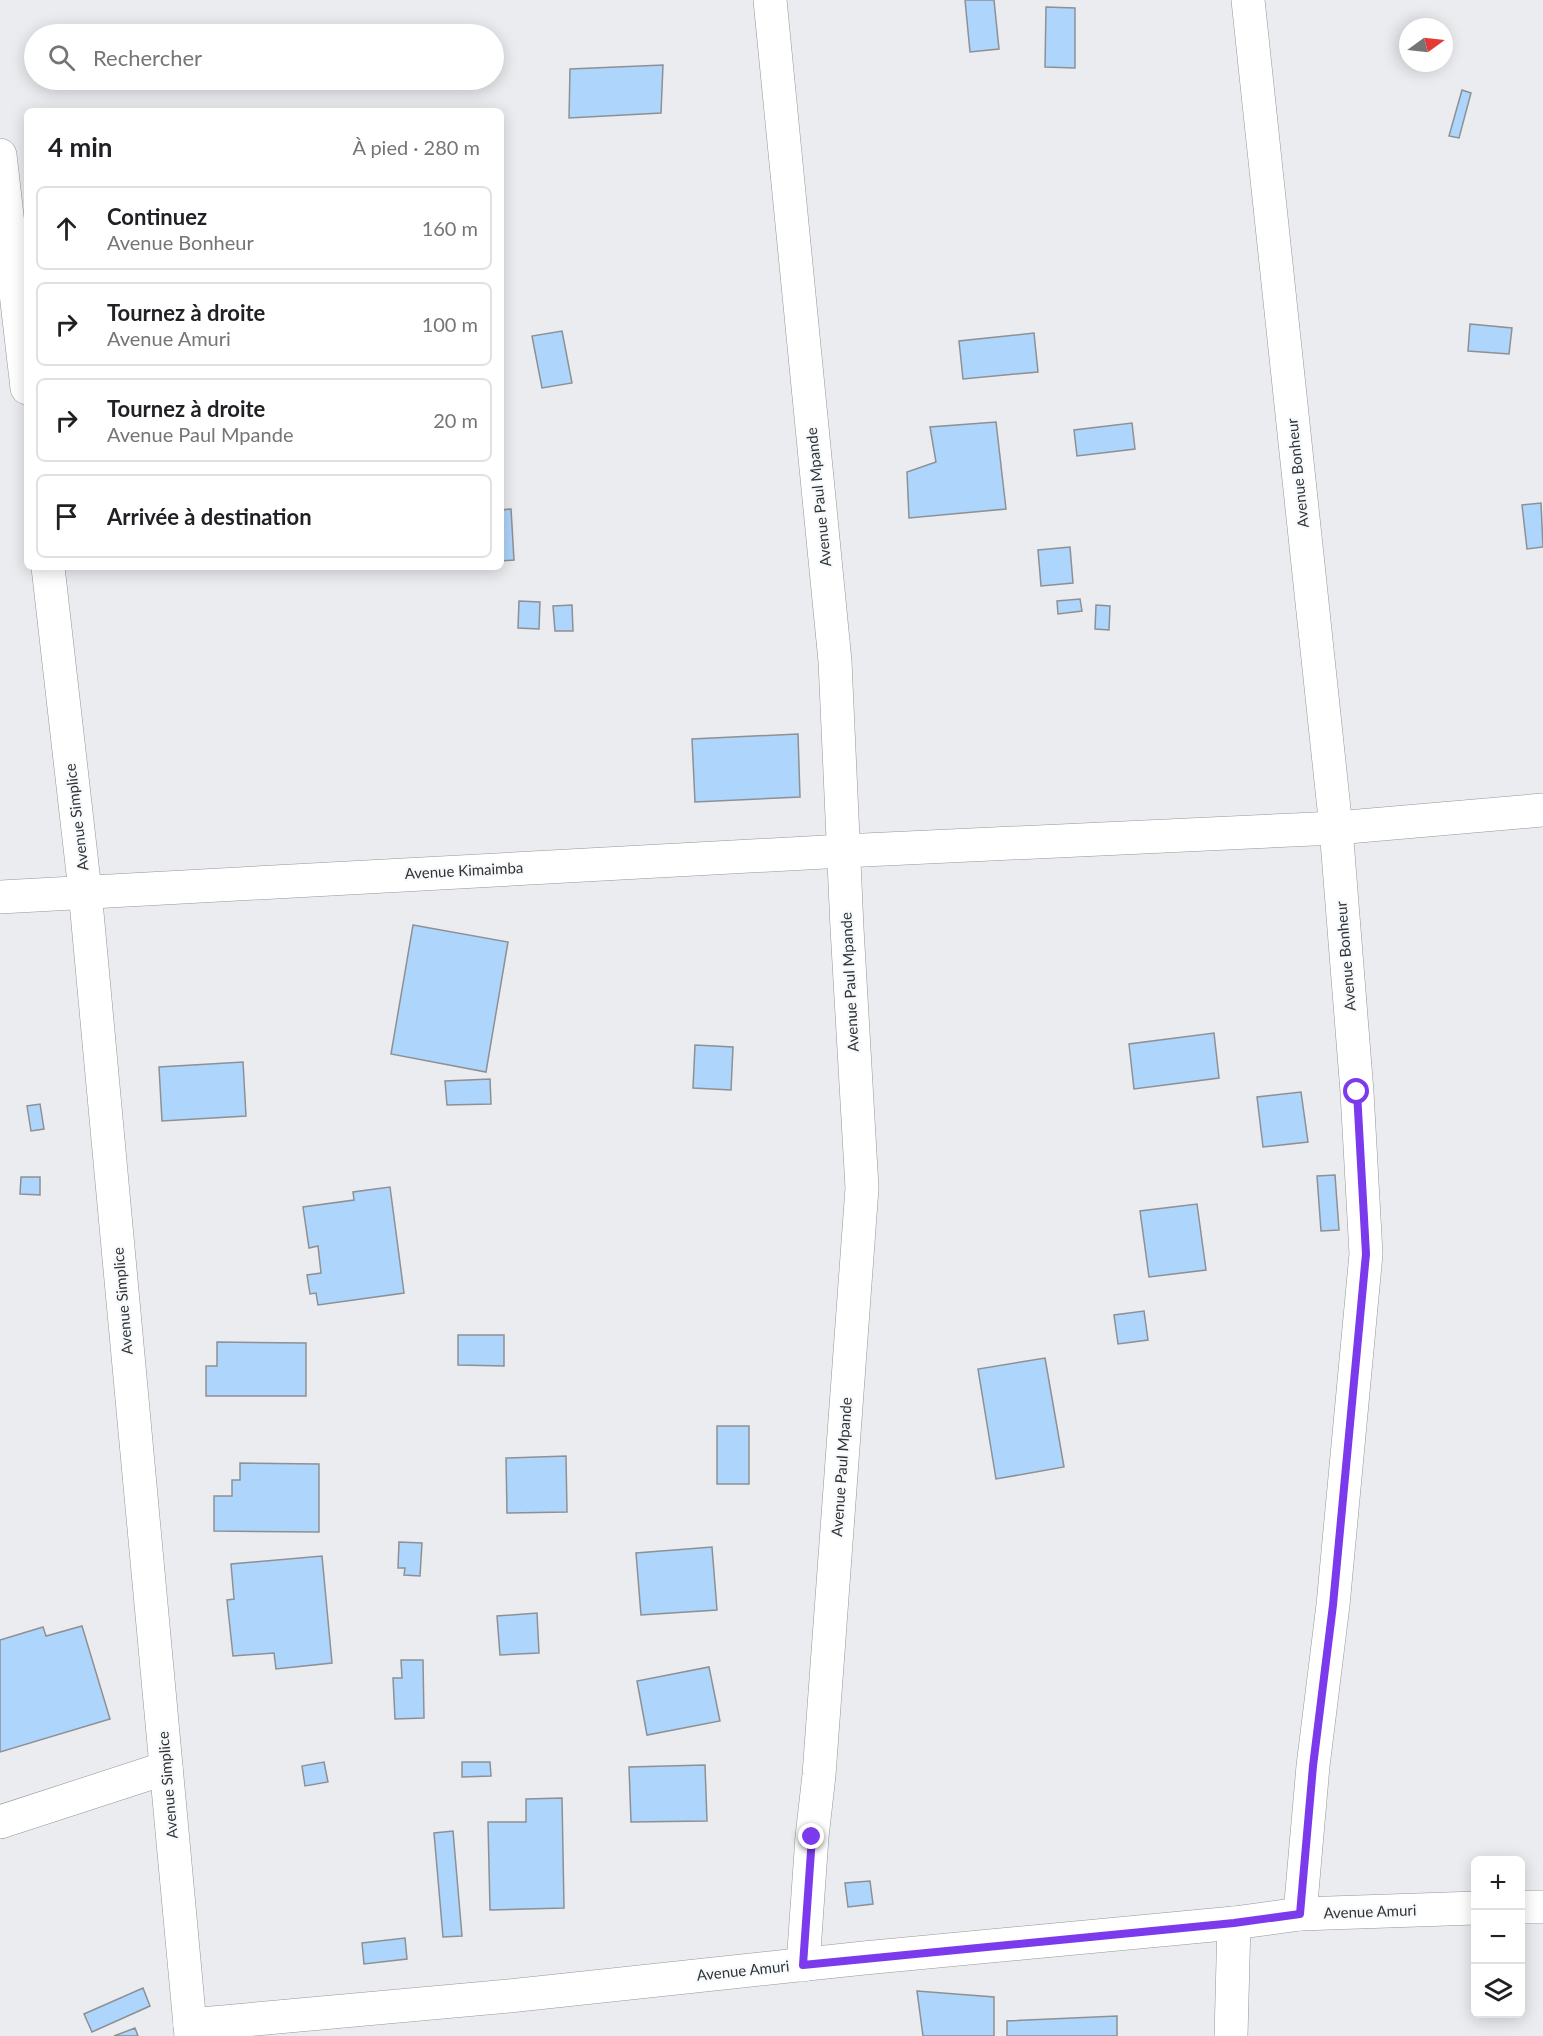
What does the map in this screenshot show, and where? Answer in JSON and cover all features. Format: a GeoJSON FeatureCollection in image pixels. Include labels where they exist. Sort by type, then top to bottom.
{"type":"FeatureCollection","features":[{"type":"Feature","properties":{"kind":"street","name":"Avenue Paul Mpande"},"geometry":{"type":"LineString","coordinates":[[770,0],[835,661],[862,1188],[803,1965]]}},
{"type":"Feature","properties":{"kind":"street","name":"Avenue Bonheur"},"geometry":{"type":"LineString","coordinates":[[1248,0],[1336,828],[1357,1092],[1366,1254],[1333,1605],[1313,1766],[1300,1914]]}},
{"type":"Feature","properties":{"kind":"street"},"geometry":{"type":"LineString","coordinates":[[0,155],[24,362]]}},
{"type":"Feature","properties":{"kind":"street","name":"Avenue Simplice"},"geometry":{"type":"LineString","coordinates":[[48,570],[85,891],[190,2031]]}},
{"type":"Feature","properties":{"kind":"street","name":"Avenue Kimaimba"},"geometry":{"type":"LineString","coordinates":[[0,897],[843,851],[1336,828],[1543,810]]}},
{"type":"Feature","properties":{"kind":"street"},"geometry":{"type":"LineString","coordinates":[[0,1822],[166,1768]]}},
{"type":"Feature","properties":{"kind":"street"},"geometry":{"type":"LineString","coordinates":[[1525,1907],[1543,1907]]}},
{"type":"Feature","properties":{"kind":"street","name":"Avenue Amuri"},"geometry":{"type":"LineString","coordinates":[[190,2031],[803,1965],[1234,1923],[1300,1914],[1471,1908]]}},
{"type":"Feature","properties":{"kind":"street"},"geometry":{"type":"LineString","coordinates":[[1231,2036],[1234,1923]]}},
{"type":"Feature","properties":{"kind":"building"},"geometry":{"type":"Polygon","coordinates":[[[965,0],[994,0],[999,49],[970,52],[965,0]]]}},
{"type":"Feature","properties":{"kind":"building"},"geometry":{"type":"Polygon","coordinates":[[[1046,7],[1075,8],[1075,68],[1045,67],[1046,7]]]}},
{"type":"Feature","properties":{"kind":"building"},"geometry":{"type":"Polygon","coordinates":[[[663,65],[661,113],[569,118],[570,69],[663,65]]]}},
{"type":"Feature","properties":{"kind":"building"},"geometry":{"type":"Polygon","coordinates":[[[1462,90],[1471,93],[1459,138],[1449,136],[1462,90]]]}},
{"type":"Feature","properties":{"kind":"building"},"geometry":{"type":"Polygon","coordinates":[[[1470,324],[1512,328],[1509,354],[1468,351],[1470,324]]]}},
{"type":"Feature","properties":{"kind":"building"},"geometry":{"type":"Polygon","coordinates":[[[562,331],[572,383],[542,388],[532,336],[562,331]]]}},
{"type":"Feature","properties":{"kind":"building"},"geometry":{"type":"Polygon","coordinates":[[[1034,333],[1038,372],[963,379],[959,341],[1034,333]]]}},
{"type":"Feature","properties":{"kind":"building"},"geometry":{"type":"Polygon","coordinates":[[[996,422],[1006,509],[909,518],[907,472],[936,462],[930,427],[996,422]]]}},
{"type":"Feature","properties":{"kind":"building"},"geometry":{"type":"Polygon","coordinates":[[[1132,423],[1135,449],[1077,456],[1074,430],[1132,423]]]}},
{"type":"Feature","properties":{"kind":"building"},"geometry":{"type":"Polygon","coordinates":[[[1541,503],[1543,547],[1527,549],[1522,505],[1541,503]]]}},
{"type":"Feature","properties":{"kind":"building"},"geometry":{"type":"Polygon","coordinates":[[[511,509],[514,560],[504,561],[504,510],[511,509]]]}},
{"type":"Feature","properties":{"kind":"building"},"geometry":{"type":"Polygon","coordinates":[[[1070,547],[1073,583],[1041,586],[1038,550],[1070,547]]]}},
{"type":"Feature","properties":{"kind":"building"},"geometry":{"type":"Polygon","coordinates":[[[1080,599],[1082,611],[1058,614],[1057,601],[1080,599]]]}},
{"type":"Feature","properties":{"kind":"building"},"geometry":{"type":"Polygon","coordinates":[[[519,601],[540,602],[539,629],[518,628],[519,601]]]}},
{"type":"Feature","properties":{"kind":"building"},"geometry":{"type":"Polygon","coordinates":[[[572,605],[573,631],[555,631],[553,606],[572,605]]]}},
{"type":"Feature","properties":{"kind":"building"},"geometry":{"type":"Polygon","coordinates":[[[1096,605],[1110,606],[1109,630],[1095,629],[1096,605]]]}},
{"type":"Feature","properties":{"kind":"building"},"geometry":{"type":"Polygon","coordinates":[[[798,734],[800,797],[695,802],[692,739],[798,734]]]}},
{"type":"Feature","properties":{"kind":"building"},"geometry":{"type":"Polygon","coordinates":[[[413,925],[508,942],[486,1072],[391,1054],[413,925]]]}},
{"type":"Feature","properties":{"kind":"building"},"geometry":{"type":"Polygon","coordinates":[[[1214,1033],[1219,1078],[1134,1089],[1129,1044],[1214,1033]]]}},
{"type":"Feature","properties":{"kind":"building"},"geometry":{"type":"Polygon","coordinates":[[[695,1045],[733,1047],[731,1090],[693,1088],[695,1045]]]}},
{"type":"Feature","properties":{"kind":"building"},"geometry":{"type":"Polygon","coordinates":[[[243,1062],[246,1116],[162,1121],[159,1067],[243,1062]]]}},
{"type":"Feature","properties":{"kind":"building"},"geometry":{"type":"Polygon","coordinates":[[[490,1079],[491,1104],[447,1105],[445,1081],[490,1079]]]}},
{"type":"Feature","properties":{"kind":"building"},"geometry":{"type":"Polygon","coordinates":[[[1301,1092],[1308,1142],[1263,1147],[1257,1097],[1301,1092]]]}},
{"type":"Feature","properties":{"kind":"building"},"geometry":{"type":"Polygon","coordinates":[[[40,1104],[44,1129],[31,1131],[27,1106],[40,1104]]]}},
{"type":"Feature","properties":{"kind":"building"},"geometry":{"type":"Polygon","coordinates":[[[1335,1175],[1339,1230],[1321,1231],[1317,1176],[1335,1175]]]}},
{"type":"Feature","properties":{"kind":"building"},"geometry":{"type":"Polygon","coordinates":[[[21,1177],[40,1177],[40,1195],[20,1194],[21,1177]]]}},
{"type":"Feature","properties":{"kind":"building"},"geometry":{"type":"Polygon","coordinates":[[[390,1187],[404,1293],[318,1305],[316,1293],[310,1294],[307,1275],[321,1273],[318,1246],[309,1248],[303,1207],[354,1200],[353,1192],[390,1187]]]}},
{"type":"Feature","properties":{"kind":"building"},"geometry":{"type":"Polygon","coordinates":[[[1197,1204],[1206,1270],[1149,1277],[1140,1211],[1197,1204]]]}},
{"type":"Feature","properties":{"kind":"building"},"geometry":{"type":"Polygon","coordinates":[[[1144,1311],[1148,1340],[1118,1344],[1114,1315],[1144,1311]]]}},
{"type":"Feature","properties":{"kind":"building"},"geometry":{"type":"Polygon","coordinates":[[[458,1335],[504,1335],[504,1366],[458,1365],[458,1335]]]}},
{"type":"Feature","properties":{"kind":"building"},"geometry":{"type":"Polygon","coordinates":[[[217,1342],[306,1343],[306,1396],[206,1396],[206,1366],[217,1366],[217,1342]]]}},
{"type":"Feature","properties":{"kind":"building"},"geometry":{"type":"Polygon","coordinates":[[[1045,1358],[1064,1467],[996,1479],[978,1369],[1045,1358]]]}},
{"type":"Feature","properties":{"kind":"building"},"geometry":{"type":"Polygon","coordinates":[[[717,1426],[749,1426],[749,1484],[717,1484],[717,1426]]]}},
{"type":"Feature","properties":{"kind":"building"},"geometry":{"type":"Polygon","coordinates":[[[566,1456],[567,1512],[507,1513],[506,1458],[566,1456]]]}},
{"type":"Feature","properties":{"kind":"building"},"geometry":{"type":"Polygon","coordinates":[[[240,1463],[319,1464],[319,1532],[214,1531],[214,1496],[232,1496],[232,1480],[240,1480],[240,1463]]]}},
{"type":"Feature","properties":{"kind":"building"},"geometry":{"type":"Polygon","coordinates":[[[399,1542],[422,1543],[420,1576],[404,1575],[405,1568],[398,1568],[399,1542]]]}},
{"type":"Feature","properties":{"kind":"building"},"geometry":{"type":"Polygon","coordinates":[[[712,1547],[717,1610],[641,1615],[636,1553],[712,1547]]]}},
{"type":"Feature","properties":{"kind":"building"},"geometry":{"type":"Polygon","coordinates":[[[322,1556],[332,1663],[276,1669],[274,1653],[233,1656],[227,1600],[234,1599],[231,1564],[322,1556]]]}},
{"type":"Feature","properties":{"kind":"building"},"geometry":{"type":"Polygon","coordinates":[[[537,1613],[539,1653],[500,1655],[497,1616],[537,1613]]]}},
{"type":"Feature","properties":{"kind":"building"},"geometry":{"type":"Polygon","coordinates":[[[82,1626],[110,1719],[0,1752],[0,1640],[43,1627],[46,1636],[82,1626]]]}},
{"type":"Feature","properties":{"kind":"building"},"geometry":{"type":"Polygon","coordinates":[[[401,1660],[423,1660],[424,1718],[395,1719],[393,1678],[402,1678],[401,1660]]]}},
{"type":"Feature","properties":{"kind":"building"},"geometry":{"type":"Polygon","coordinates":[[[709,1667],[720,1721],[647,1735],[637,1681],[709,1667]]]}},
{"type":"Feature","properties":{"kind":"building"},"geometry":{"type":"Polygon","coordinates":[[[324,1762],[328,1782],[305,1786],[302,1766],[324,1762]]]}},
{"type":"Feature","properties":{"kind":"building"},"geometry":{"type":"Polygon","coordinates":[[[462,1762],[490,1762],[491,1776],[462,1777],[462,1762]]]}},
{"type":"Feature","properties":{"kind":"building"},"geometry":{"type":"Polygon","coordinates":[[[705,1765],[707,1821],[631,1822],[629,1767],[705,1765]]]}},
{"type":"Feature","properties":{"kind":"building"},"geometry":{"type":"Polygon","coordinates":[[[562,1798],[564,1908],[490,1910],[488,1822],[526,1822],[526,1799],[562,1798]]]}},
{"type":"Feature","properties":{"kind":"building"},"geometry":{"type":"Polygon","coordinates":[[[453,1831],[462,1936],[443,1937],[434,1833],[453,1831]]]}},
{"type":"Feature","properties":{"kind":"building"},"geometry":{"type":"Polygon","coordinates":[[[870,1881],[873,1904],[848,1907],[845,1883],[870,1881]]]}},
{"type":"Feature","properties":{"kind":"building"},"geometry":{"type":"Polygon","coordinates":[[[405,1938],[407,1959],[364,1964],[362,1943],[405,1938]]]}},
{"type":"Feature","properties":{"kind":"building"},"geometry":{"type":"Polygon","coordinates":[[[143,1988],[150,2006],[92,2032],[84,2014],[143,1988]]]}},
{"type":"Feature","properties":{"kind":"building"},"geometry":{"type":"Polygon","coordinates":[[[917,1991],[994,1997],[994,2036],[923,2036],[917,1991]]]}},
{"type":"Feature","properties":{"kind":"building"},"geometry":{"type":"Polygon","coordinates":[[[1117,2016],[1117,2036],[1007,2036],[1007,2021],[1117,2016]]]}},
{"type":"Feature","properties":{"kind":"building"},"geometry":{"type":"Polygon","coordinates":[[[135,2028],[138,2036],[114,2036],[135,2028]]]}},
{"type":"Feature","properties":{"kind":"route"},"geometry":{"type":"LineString","coordinates":[[812,1837],[803,1965],[1234,1923],[1300,1914],[1313,1766],[1333,1605],[1366,1254],[1357,1092]]}}]}
